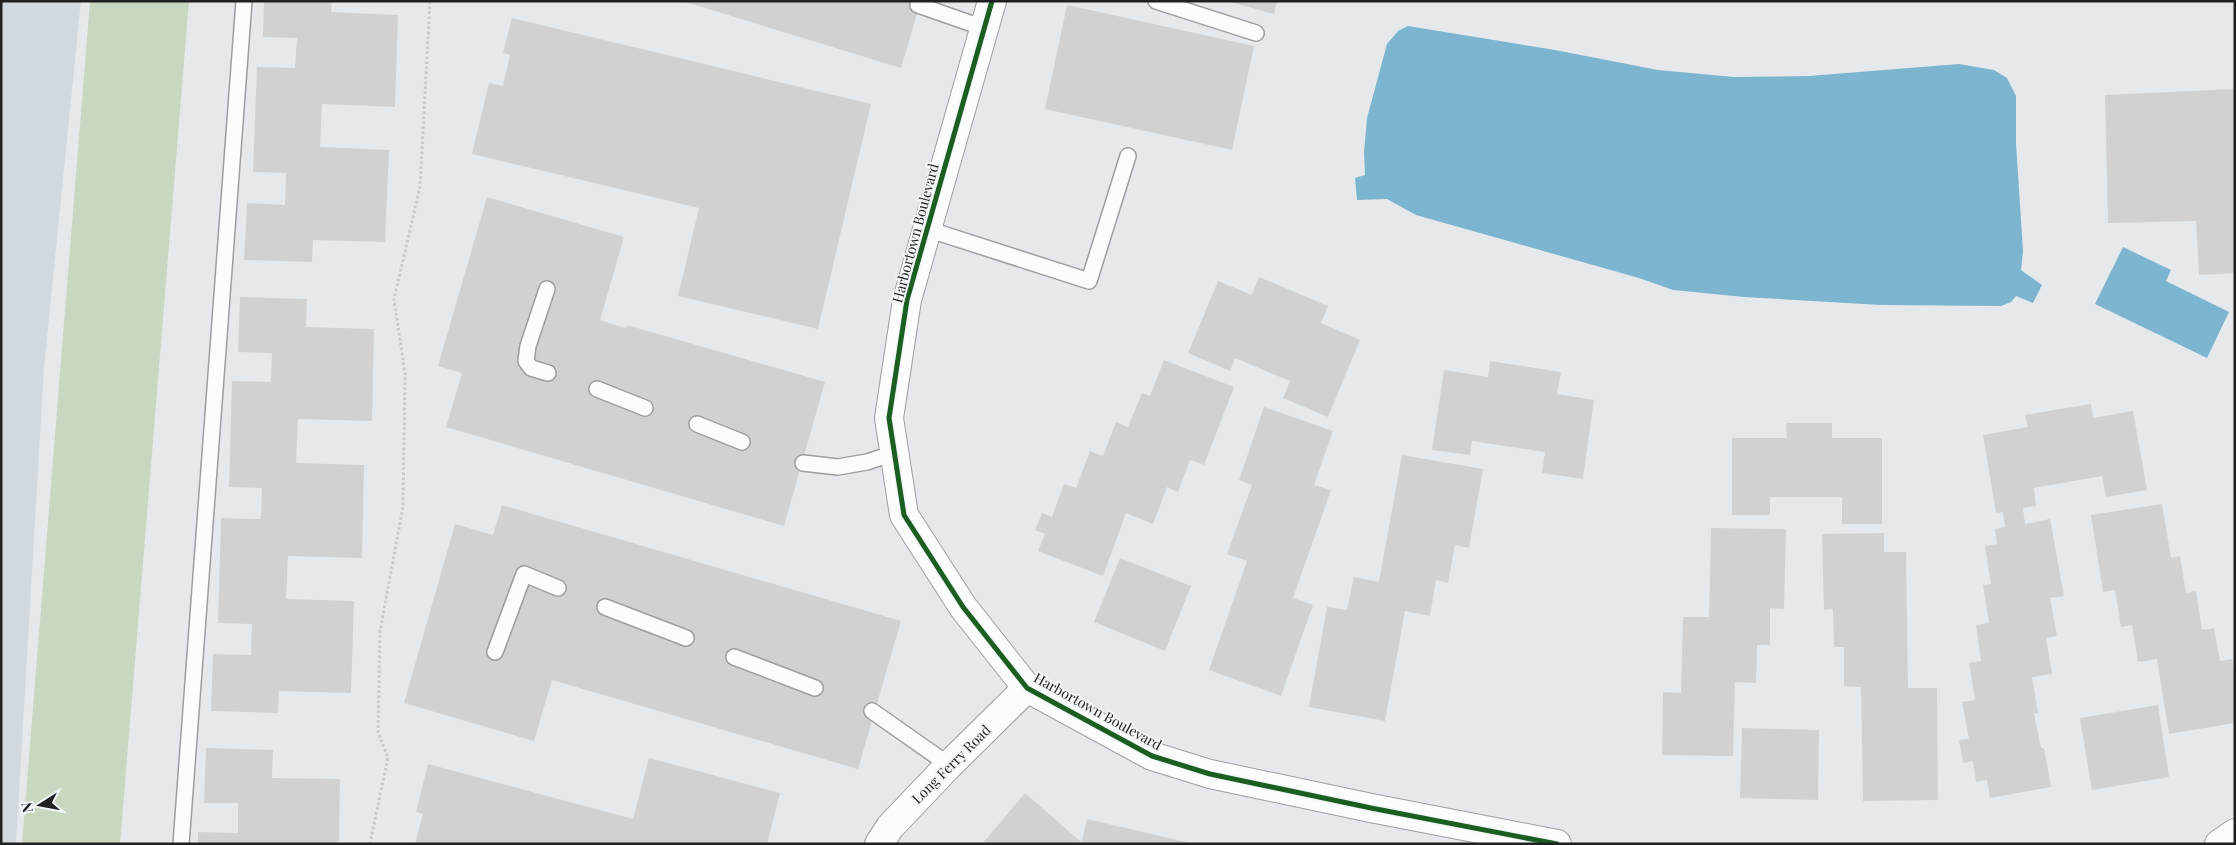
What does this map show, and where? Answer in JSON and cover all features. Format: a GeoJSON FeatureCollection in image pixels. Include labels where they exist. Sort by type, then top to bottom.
{"type":"FeatureCollection","features":[{"type":"Feature","properties":{"kind":"street","name":"Harbortown Boulevard"},"geometry":{"type":"LineString","coordinates":[[992,1],[907,300],[888,418],[904,515],[963,607],[1027,688],[1152,756],[1210,774],[1371,808],[1458,834],[1557,844]]}},
{"type":"Feature","properties":{"kind":"street","name":"Long Ferry Road"},"geometry":{"type":"LineString","coordinates":[[879,844],[890,827],[949,765],[1027,688]]}},
{"type":"Feature","properties":{"kind":"street"},"geometry":{"type":"LineString","coordinates":[[2219,844],[2235,833]]}},
{"type":"Feature","properties":{"kind":"lane"},"geometry":{"type":"LineString","coordinates":[[181,844],[244,1]]}},
{"type":"Feature","properties":{"kind":"lane"},"geometry":{"type":"LineString","coordinates":[[1156,1],[1256,33]]}},
{"type":"Feature","properties":{"kind":"lane"},"geometry":{"type":"LineString","coordinates":[[918,5],[984,28]]}},
{"type":"Feature","properties":{"kind":"lane"},"geometry":{"type":"LineString","coordinates":[[927,229],[1089,281],[1128,156]]}},
{"type":"Feature","properties":{"kind":"lane"},"geometry":{"type":"LineString","coordinates":[[547,289],[528,346],[526,361],[531,368],[548,373]]}},
{"type":"Feature","properties":{"kind":"lane"},"geometry":{"type":"LineString","coordinates":[[597,389],[645,408]]}},
{"type":"Feature","properties":{"kind":"lane"},"geometry":{"type":"LineString","coordinates":[[698,424],[742,442]]}},
{"type":"Feature","properties":{"kind":"lane"},"geometry":{"type":"LineString","coordinates":[[803,463],[838,467],[867,462],[894,453]]}},
{"type":"Feature","properties":{"kind":"lane"},"geometry":{"type":"LineString","coordinates":[[495,652],[524,574],[558,588]]}},
{"type":"Feature","properties":{"kind":"lane"},"geometry":{"type":"LineString","coordinates":[[605,607],[686,638]]}},
{"type":"Feature","properties":{"kind":"lane"},"geometry":{"type":"LineString","coordinates":[[734,657],[816,688]]}},
{"type":"Feature","properties":{"kind":"lane"},"geometry":{"type":"LineString","coordinates":[[872,710],[949,765]]}},
{"type":"Feature","properties":{"kind":"path"},"geometry":{"type":"LineString","coordinates":[[370,844],[388,757],[378,733],[380,631],[403,507],[405,373],[394,299],[420,187],[430,1]]}},
{"type":"Feature","properties":{"kind":"shaded area"},"geometry":{"type":"Polygon","coordinates":[[[1,1],[81,1],[44,368],[16,844],[1,844],[1,1]]]}},
{"type":"Feature","properties":{"kind":"green space"},"geometry":{"type":"Polygon","coordinates":[[[90,1],[189,1],[120,844],[22,844],[90,1]]]}},
{"type":"Feature","properties":{"kind":"water"},"geometry":{"type":"Polygon","coordinates":[[[1408,26],[1555,50],[1658,70],[1734,77],[1809,76],[1959,64],[1994,70],[2007,78],[2016,96],[2016,143],[2023,251],[2021,270],[2042,285],[2033,303],[2016,296],[2011,302],[2001,306],[1881,305],[1744,297],[1673,290],[1639,278],[1416,215],[1387,199],[1357,200],[1355,178],[1365,175],[1364,152],[1367,118],[1387,44],[1398,31],[1408,26]]]}},
{"type":"Feature","properties":{"kind":"water"},"geometry":{"type":"Polygon","coordinates":[[[2123,247],[2171,270],[2166,281],[2229,312],[2207,358],[2095,304],[2123,247]]]}},
{"type":"Feature","properties":{"kind":"building"},"geometry":{"type":"Polygon","coordinates":[[[264,1],[332,1],[331,12],[398,15],[395,107],[322,104],[320,147],[389,150],[385,242],[313,240],[312,262],[244,260],[247,203],[285,205],[286,173],[253,172],[257,67],[295,68],[297,38],[263,37],[264,1]]]}},
{"type":"Feature","properties":{"kind":"building"},"geometry":{"type":"Polygon","coordinates":[[[682,1],[921,1],[901,68],[682,1]]]}},
{"type":"Feature","properties":{"kind":"building"},"geometry":{"type":"Polygon","coordinates":[[[1227,1],[1277,1],[1274,14],[1227,1]]]}},
{"type":"Feature","properties":{"kind":"building"},"geometry":{"type":"Polygon","coordinates":[[[1067,5],[1254,46],[1232,150],[1045,109],[1067,5]]]}},
{"type":"Feature","properties":{"kind":"building"},"geometry":{"type":"Polygon","coordinates":[[[512,18],[871,104],[818,329],[678,296],[699,208],[472,154],[489,83],[503,86],[510,55],[503,53],[512,18]]]}},
{"type":"Feature","properties":{"kind":"building"},"geometry":{"type":"Polygon","coordinates":[[[2235,89],[2235,273],[2199,275],[2196,221],[2108,223],[2105,95],[2235,89]]]}},
{"type":"Feature","properties":{"kind":"building"},"geometry":{"type":"Polygon","coordinates":[[[487,197],[624,237],[600,320],[625,328],[627,325],[825,382],[784,526],[446,427],[462,373],[438,366],[487,197]]]}},
{"type":"Feature","properties":{"kind":"building"},"geometry":{"type":"Polygon","coordinates":[[[1259,277],[1328,306],[1321,323],[1360,340],[1328,417],[1283,398],[1290,381],[1235,358],[1230,371],[1188,353],[1218,281],[1252,295],[1259,277]]]}},
{"type":"Feature","properties":{"kind":"building"},"geometry":{"type":"Polygon","coordinates":[[[240,297],[307,299],[306,327],[374,329],[372,421],[298,419],[296,463],[364,465],[362,558],[288,556],[286,599],[354,601],[351,693],[279,691],[278,713],[211,711],[213,654],[251,655],[252,624],[218,623],[221,518],[261,519],[262,488],[229,487],[232,381],[271,382],[272,353],[238,352],[240,297]]]}},
{"type":"Feature","properties":{"kind":"building"},"geometry":{"type":"Polygon","coordinates":[[[1164,360],[1234,387],[1204,465],[1190,460],[1178,492],[1167,487],[1153,524],[1126,513],[1103,576],[1038,551],[1045,534],[1035,530],[1042,513],[1052,517],[1064,484],[1076,488],[1090,451],[1103,456],[1116,422],[1128,427],[1142,393],[1150,396],[1164,360]]]}},
{"type":"Feature","properties":{"kind":"building"},"geometry":{"type":"Polygon","coordinates":[[[1490,361],[1561,372],[1557,394],[1594,400],[1583,479],[1542,473],[1545,452],[1472,441],[1470,455],[1432,450],[1444,370],[1488,377],[1490,361]]]}},
{"type":"Feature","properties":{"kind":"building"},"geometry":{"type":"Polygon","coordinates":[[[2091,404],[2093,418],[2133,411],[2147,490],[2106,497],[2102,476],[2034,488],[2036,506],[2023,508],[2025,524],[2050,519],[2064,596],[2050,598],[2057,636],[2046,638],[2052,674],[2032,677],[2038,713],[2034,714],[2041,748],[2044,748],[2051,787],[1990,798],[1987,780],[1976,782],[1973,761],[1963,763],[1959,740],[1969,739],[1962,702],[1975,700],[1969,663],[1981,661],[1976,625],[1989,623],[1983,585],[1991,584],[1985,546],[1997,544],[1995,529],[2005,527],[2003,512],[1996,513],[1983,435],[2028,427],[2025,415],[2091,404]]]}},
{"type":"Feature","properties":{"kind":"building"},"geometry":{"type":"Polygon","coordinates":[[[1264,407],[1333,431],[1314,485],[1331,490],[1293,598],[1313,605],[1281,696],[1209,670],[1247,561],[1227,554],[1252,485],[1239,480],[1264,407]]]}},
{"type":"Feature","properties":{"kind":"building"},"geometry":{"type":"Polygon","coordinates":[[[1786,423],[1832,423],[1832,438],[1882,438],[1882,524],[1842,524],[1842,497],[1770,497],[1770,515],[1732,515],[1732,438],[1787,438],[1786,423]]]}},
{"type":"Feature","properties":{"kind":"building"},"geometry":{"type":"Polygon","coordinates":[[[1402,455],[1483,469],[1469,548],[1455,545],[1448,583],[1436,580],[1430,616],[1405,611],[1385,721],[1309,707],[1327,607],[1347,610],[1354,577],[1379,582],[1402,455]]]}},
{"type":"Feature","properties":{"kind":"building"},"geometry":{"type":"Polygon","coordinates":[[[2162,504],[2171,558],[2180,556],[2186,593],[2196,591],[2202,630],[2214,628],[2220,661],[2232,659],[2235,678],[2235,723],[2169,734],[2157,659],[2138,662],[2132,625],[2121,627],[2115,590],[2103,592],[2091,515],[2162,504]]]}},
{"type":"Feature","properties":{"kind":"building"},"geometry":{"type":"Polygon","coordinates":[[[502,505],[901,621],[858,769],[552,680],[534,741],[404,703],[455,524],[493,535],[502,505]]]}},
{"type":"Feature","properties":{"kind":"building"},"geometry":{"type":"Polygon","coordinates":[[[1711,528],[1786,529],[1784,609],[1770,608],[1770,645],[1757,645],[1756,683],[1735,682],[1733,756],[1662,755],[1663,692],[1681,693],[1683,617],[1709,617],[1711,528]]]}},
{"type":"Feature","properties":{"kind":"building"},"geometry":{"type":"Polygon","coordinates":[[[1884,533],[1884,552],[1906,552],[1908,688],[1937,688],[1938,800],[1863,801],[1861,687],[1844,686],[1844,647],[1834,647],[1833,609],[1824,610],[1822,534],[1884,533]]]}},
{"type":"Feature","properties":{"kind":"building"},"geometry":{"type":"Polygon","coordinates":[[[1120,558],[1191,586],[1165,651],[1094,622],[1120,558]]]}},
{"type":"Feature","properties":{"kind":"building"},"geometry":{"type":"Polygon","coordinates":[[[2158,705],[2169,777],[2092,790],[2080,718],[2158,705]]]}},
{"type":"Feature","properties":{"kind":"building"},"geometry":{"type":"Polygon","coordinates":[[[1742,728],[1819,730],[1818,800],[1740,798],[1742,728]]]}},
{"type":"Feature","properties":{"kind":"building"},"geometry":{"type":"Polygon","coordinates":[[[206,748],[273,750],[272,778],[340,779],[339,844],[198,844],[198,832],[238,833],[238,803],[204,803],[206,748]]]}},
{"type":"Feature","properties":{"kind":"building"},"geometry":{"type":"Polygon","coordinates":[[[649,758],[780,793],[767,844],[415,844],[423,814],[416,812],[428,764],[633,819],[649,758]]]}},
{"type":"Feature","properties":{"kind":"building"},"geometry":{"type":"Polygon","coordinates":[[[1025,793],[1081,842],[1080,844],[982,844],[1025,793]]]}},
{"type":"Feature","properties":{"kind":"building"},"geometry":{"type":"Polygon","coordinates":[[[1087,819],[1190,843],[1190,844],[1081,844],[1087,819]]]}},
{"type":"Feature","properties":{"kind":"cycle path"},"geometry":{"type":"LineString","coordinates":[[992,1],[907,300],[889,418],[904,515],[963,607],[1027,688],[1152,756],[1210,774],[1557,844]]}}]}
